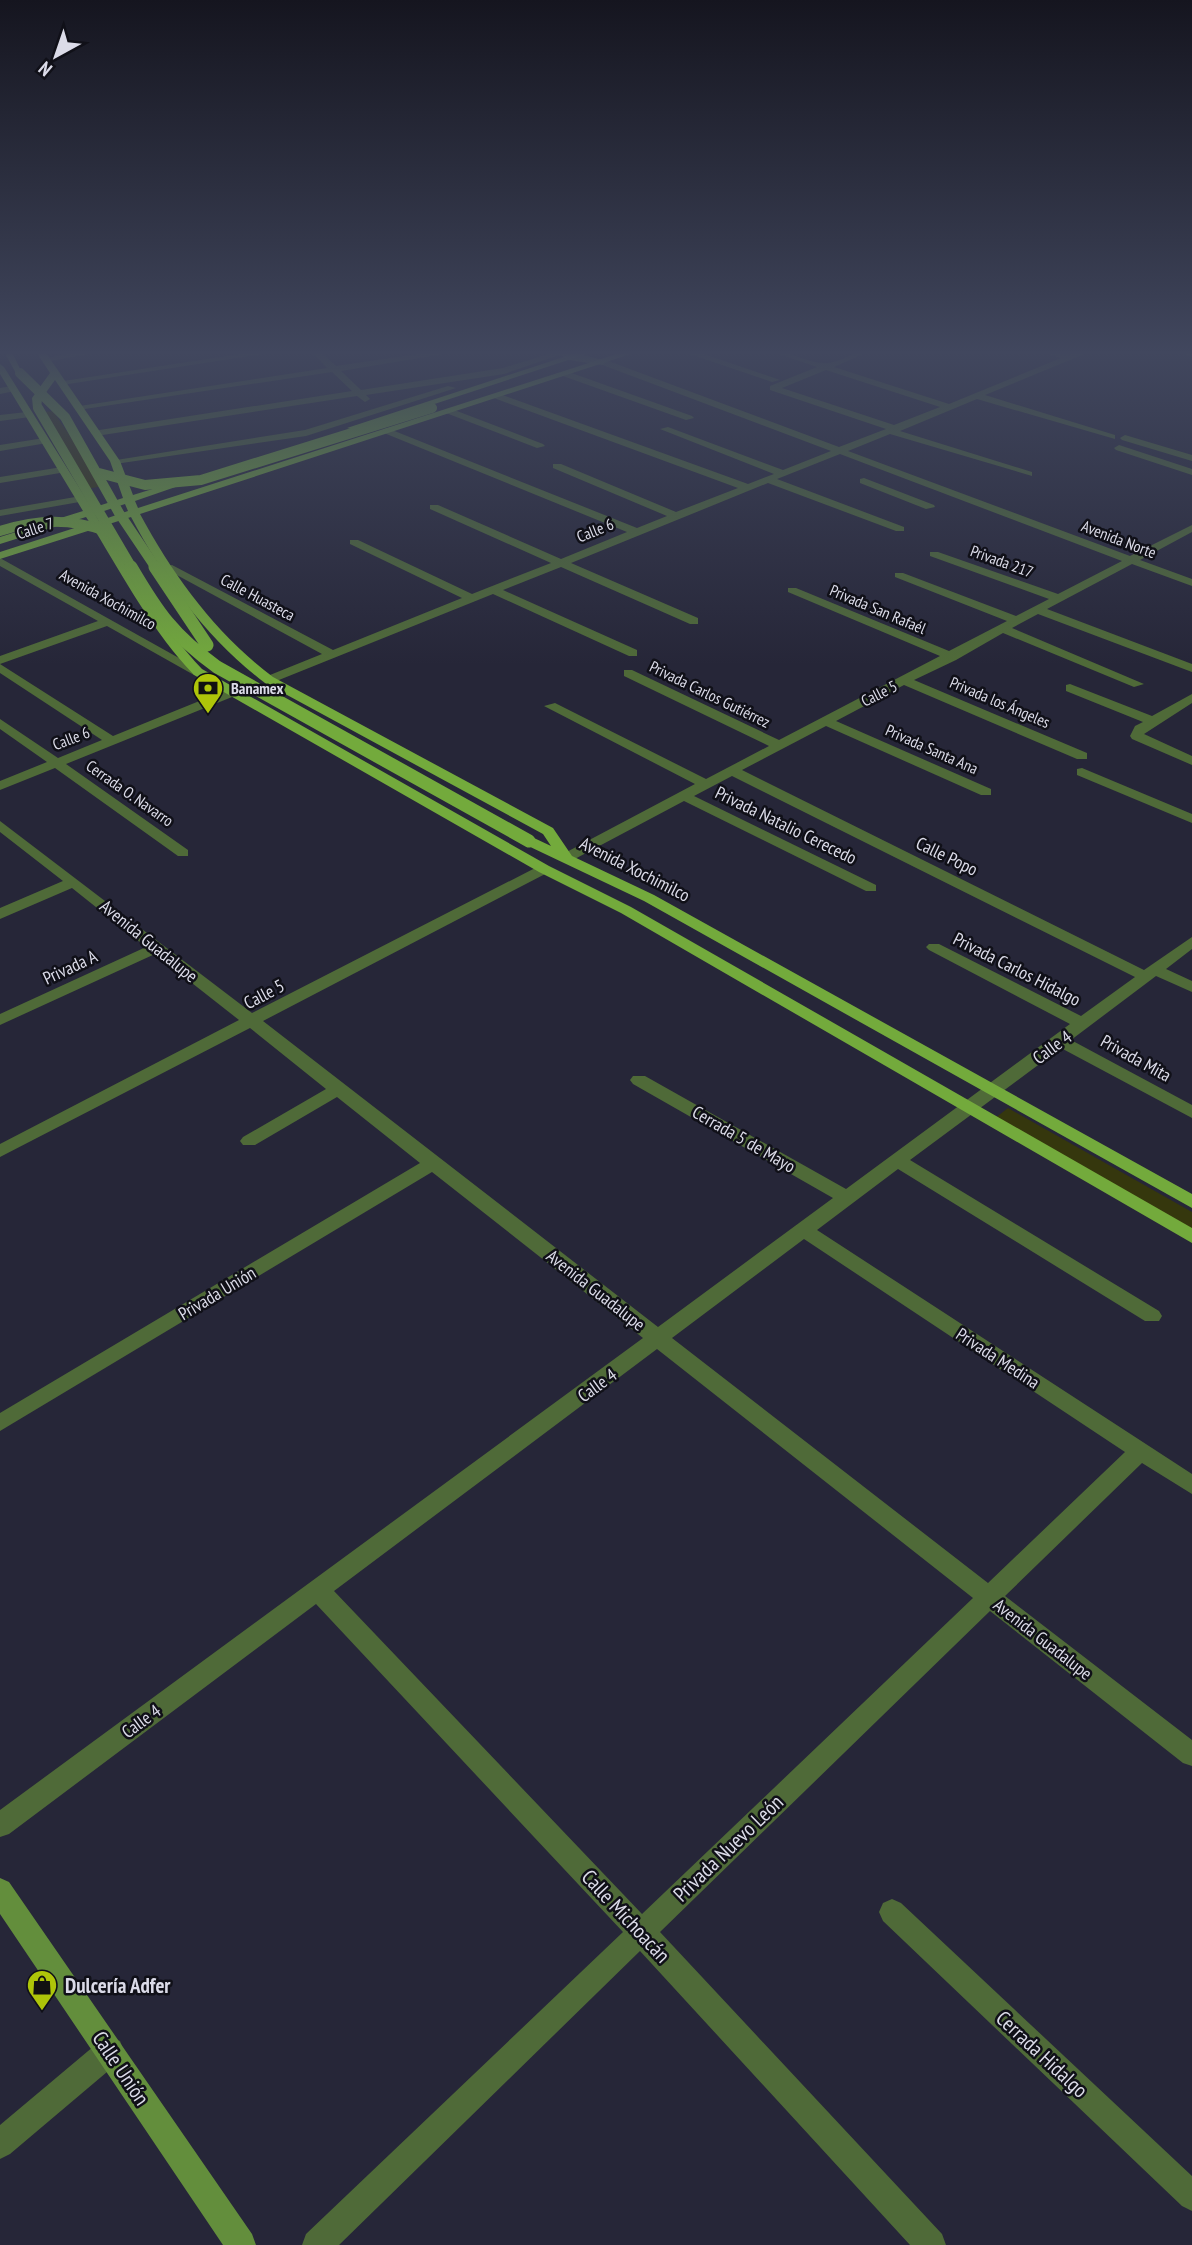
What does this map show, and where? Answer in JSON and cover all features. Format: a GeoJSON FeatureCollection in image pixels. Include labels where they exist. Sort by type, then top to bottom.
{"type":"FeatureCollection","features":[{"type":"Feature","properties":{"kind":"main road","name":"Avenida Xochimilco"},"geometry":{"type":"LineString","coordinates":[[53,455],[105,533],[153,617],[177,650],[198,671],[544,869],[626,910],[1192,1236]]}},
{"type":"Feature","properties":{"kind":"main road"},"geometry":{"type":"LineString","coordinates":[[63,455],[105,533],[159,615],[191,648],[217,667],[529,841],[566,858]]}},
{"type":"Feature","properties":{"kind":"main road"},"geometry":{"type":"LineString","coordinates":[[88,455],[119,513],[207,645],[233,692]]}},
{"type":"Feature","properties":{"kind":"main road","name":"Avenida Xochimilco"},"geometry":{"type":"LineString","coordinates":[[112,455],[125,477],[127,494],[134,513],[168,567],[223,642],[247,665],[269,680],[548,831],[566,858],[649,898],[1192,1202]]}},
{"type":"Feature","properties":{"kind":"main road","name":"Calle 7"},"geometry":{"type":"LineString","coordinates":[[0,541],[91,512],[127,494],[162,489],[269,455]]}},
{"type":"Feature","properties":{"kind":"main road"},"geometry":{"type":"LineString","coordinates":[[99,473],[145,485],[201,480],[282,455]]}},
{"type":"Feature","properties":{"kind":"main road","name":"Calle 7"},"geometry":{"type":"LineString","coordinates":[[0,558],[105,533],[134,513],[312,455]]}},
{"type":"Feature","properties":{"kind":"main road"},"geometry":{"type":"LineString","coordinates":[[162,489],[159,492],[162,496],[180,498]]}},
{"type":"Feature","properties":{"kind":"main road"},"geometry":{"type":"LineString","coordinates":[[47,526],[69,512],[78,495],[127,494]]}},
{"type":"Feature","properties":{"kind":"main road"},"geometry":{"type":"LineString","coordinates":[[0,531],[36,521],[60,519],[86,523],[105,533],[149,536]]}},
{"type":"Feature","properties":{"kind":"street"},"geometry":{"type":"LineString","coordinates":[[116,461],[158,455]]}},
{"type":"Feature","properties":{"kind":"street"},"geometry":{"type":"LineString","coordinates":[[447,455],[636,532]]}},
{"type":"Feature","properties":{"kind":"street"},"geometry":{"type":"LineString","coordinates":[[658,455],[749,488]]}},
{"type":"Feature","properties":{"kind":"street"},"geometry":{"type":"LineString","coordinates":[[733,455],[784,474]]}},
{"type":"Feature","properties":{"kind":"street","name":"Calle 6"},"geometry":{"type":"LineString","coordinates":[[269,680],[832,455]]}},
{"type":"Feature","properties":{"kind":"street","name":"Avenida Norte"},"geometry":{"type":"LineString","coordinates":[[851,455],[1192,583]]}},
{"type":"Feature","properties":{"kind":"street"},"geometry":{"type":"LineString","coordinates":[[969,455],[1028,474]]}},
{"type":"Feature","properties":{"kind":"street"},"geometry":{"type":"LineString","coordinates":[[1140,455],[1192,472]]}},
{"type":"Feature","properties":{"kind":"street"},"geometry":{"type":"LineString","coordinates":[[558,466],[678,517]]}},
{"type":"Feature","properties":{"kind":"street"},"geometry":{"type":"LineString","coordinates":[[0,480],[62,470]]}},
{"type":"Feature","properties":{"kind":"street"},"geometry":{"type":"LineString","coordinates":[[769,480],[900,529]]}},
{"type":"Feature","properties":{"kind":"street"},"geometry":{"type":"LineString","coordinates":[[864,481],[930,507]]}},
{"type":"Feature","properties":{"kind":"street"},"geometry":{"type":"LineString","coordinates":[[896,493],[923,481]]}},
{"type":"Feature","properties":{"kind":"street"},"geometry":{"type":"LineString","coordinates":[[0,513],[78,495]]}},
{"type":"Feature","properties":{"kind":"street"},"geometry":{"type":"LineString","coordinates":[[433,507],[694,621]]}},
{"type":"Feature","properties":{"kind":"street","name":"Calle 5"},"geometry":{"type":"LineString","coordinates":[[566,858],[778,745],[952,657],[1192,528]]}},
{"type":"Feature","properties":{"kind":"street"},"geometry":{"type":"LineString","coordinates":[[1175,537],[1192,543]]}},
{"type":"Feature","properties":{"kind":"street"},"geometry":{"type":"LineString","coordinates":[[354,542],[472,599]]}},
{"type":"Feature","properties":{"kind":"street"},"geometry":{"type":"LineString","coordinates":[[932,556],[1055,601]]}},
{"type":"Feature","properties":{"kind":"street","name":"Avenida Xochimilco"},"geometry":{"type":"LineString","coordinates":[[0,558],[198,671]]}},
{"type":"Feature","properties":{"kind":"street","name":"Calle Huasteca"},"geometry":{"type":"LineString","coordinates":[[168,567],[333,655]]}},
{"type":"Feature","properties":{"kind":"street"},"geometry":{"type":"LineString","coordinates":[[899,575],[1018,621]]}},
{"type":"Feature","properties":{"kind":"street"},"geometry":{"type":"LineString","coordinates":[[494,590],[633,653]]}},
{"type":"Feature","properties":{"kind":"street","name":"Privada San Rafaél"},"geometry":{"type":"LineString","coordinates":[[792,590],[952,657]]}},
{"type":"Feature","properties":{"kind":"street"},"geometry":{"type":"LineString","coordinates":[[1038,610],[1192,668]]}},
{"type":"Feature","properties":{"kind":"street"},"geometry":{"type":"LineString","coordinates":[[0,660],[108,621]]}},
{"type":"Feature","properties":{"kind":"street"},"geometry":{"type":"LineString","coordinates":[[1004,629],[1139,684]]}},
{"type":"Feature","properties":{"kind":"street"},"geometry":{"type":"LineString","coordinates":[[0,668],[112,741]]}},
{"type":"Feature","properties":{"kind":"street","name":"Privada Carlos Gutiérrez"},"geometry":{"type":"LineString","coordinates":[[628,673],[778,745]]}},
{"type":"Feature","properties":{"kind":"street","name":"Privada los Ángeles"},"geometry":{"type":"LineString","coordinates":[[904,680],[1082,756]]}},
{"type":"Feature","properties":{"kind":"street"},"geometry":{"type":"LineString","coordinates":[[1070,688],[1153,721]]}},
{"type":"Feature","properties":{"kind":"street","name":"Calle 6"},"geometry":{"type":"LineString","coordinates":[[0,786],[233,692]]}},
{"type":"Feature","properties":{"kind":"street"},"geometry":{"type":"LineString","coordinates":[[1192,698],[1140,729],[1137,736],[1192,761]]}},
{"type":"Feature","properties":{"kind":"street"},"geometry":{"type":"LineString","coordinates":[[550,706],[705,784]]}},
{"type":"Feature","properties":{"kind":"street","name":"Privada Santa Ana"},"geometry":{"type":"LineString","coordinates":[[825,721],[986,792]]}},
{"type":"Feature","properties":{"kind":"street","name":"Cerrada O. Navarro"},"geometry":{"type":"LineString","coordinates":[[0,723],[183,853]]}},
{"type":"Feature","properties":{"kind":"street","name":"Calle Popo"},"geometry":{"type":"LineString","coordinates":[[732,770],[1150,972],[1192,987]]}},
{"type":"Feature","properties":{"kind":"street"},"geometry":{"type":"LineString","coordinates":[[1082,772],[1192,819]]}},
{"type":"Feature","properties":{"kind":"street","name":"Privada Natalio Cerecedo"},"geometry":{"type":"LineString","coordinates":[[684,796],[870,888]]}},
{"type":"Feature","properties":{"kind":"street","name":"Avenida Guadalupe"},"geometry":{"type":"LineString","coordinates":[[0,825],[1192,1755]]}},
{"type":"Feature","properties":{"kind":"street","name":"Calle 5"},"geometry":{"type":"LineString","coordinates":[[0,1151],[544,869]]}},
{"type":"Feature","properties":{"kind":"street"},"geometry":{"type":"LineString","coordinates":[[0,914],[75,882]]}},
{"type":"Feature","properties":{"kind":"street","name":"Calle 4"},"geometry":{"type":"LineString","coordinates":[[0,1825],[1192,942]]}},
{"type":"Feature","properties":{"kind":"street","name":"Privada Carlos Hidalgo"},"geometry":{"type":"LineString","coordinates":[[934,947],[1083,1024]]}},
{"type":"Feature","properties":{"kind":"street","name":"Privada A"},"geometry":{"type":"LineString","coordinates":[[0,1020],[156,948]]}},
{"type":"Feature","properties":{"kind":"street","name":"Privada Mita"},"geometry":{"type":"LineString","coordinates":[[1061,1041],[1192,1112]]}},
{"type":"Feature","properties":{"kind":"street","name":"Cerrada 5 de Mayo"},"geometry":{"type":"LineString","coordinates":[[639,1080],[848,1198]]}},
{"type":"Feature","properties":{"kind":"street"},"geometry":{"type":"LineString","coordinates":[[249,1141],[337,1090]]}},
{"type":"Feature","properties":{"kind":"street"},"geometry":{"type":"LineString","coordinates":[[899,1161],[1152,1316]]}},
{"type":"Feature","properties":{"kind":"street","name":"Privada Unión"},"geometry":{"type":"LineString","coordinates":[[0,1423],[433,1163]]}},
{"type":"Feature","properties":{"kind":"street","name":"Privada Medina"},"geometry":{"type":"LineString","coordinates":[[804,1230],[1192,1485]]}},
{"type":"Feature","properties":{"kind":"street","name":"Privada Nuevo León"},"geometry":{"type":"LineString","coordinates":[[317,2245],[1140,1451]]}},
{"type":"Feature","properties":{"kind":"street","name":"Calle Michoacán"},"geometry":{"type":"LineString","coordinates":[[318,1590],[641,1932],[931,2245]]}},
{"type":"Feature","properties":{"kind":"street","name":"Calle Unión"},"geometry":{"type":"LineString","coordinates":[[0,1891],[241,2245]]}},
{"type":"Feature","properties":{"kind":"street","name":"Cerrada Hidalgo"},"geometry":{"type":"LineString","coordinates":[[892,1913],[1192,2196]]}},
{"type":"Feature","properties":{"kind":"street"},"geometry":{"type":"LineString","coordinates":[[0,2144],[110,2052]]}},
{"type":"Feature","properties":{"kind":"shaded area"},"geometry":{"type":"Polygon","coordinates":[[[64,455],[83,455],[104,486],[86,489],[64,455]]]}},
{"type":"Feature","properties":{"kind":"shaded area"},"geometry":{"type":"Polygon","coordinates":[[[1008,1108],[1192,1212],[1192,1233],[994,1119],[1008,1108]]]}},
{"type":"Feature","properties":{"kind":"place","name":"Banamex"},"geometry":{"type":"Point","coordinates":[208,715]}},
{"type":"Feature","properties":{"kind":"place","name":"Dulcería Adfer"},"geometry":{"type":"Point","coordinates":[42,2012]}}]}
